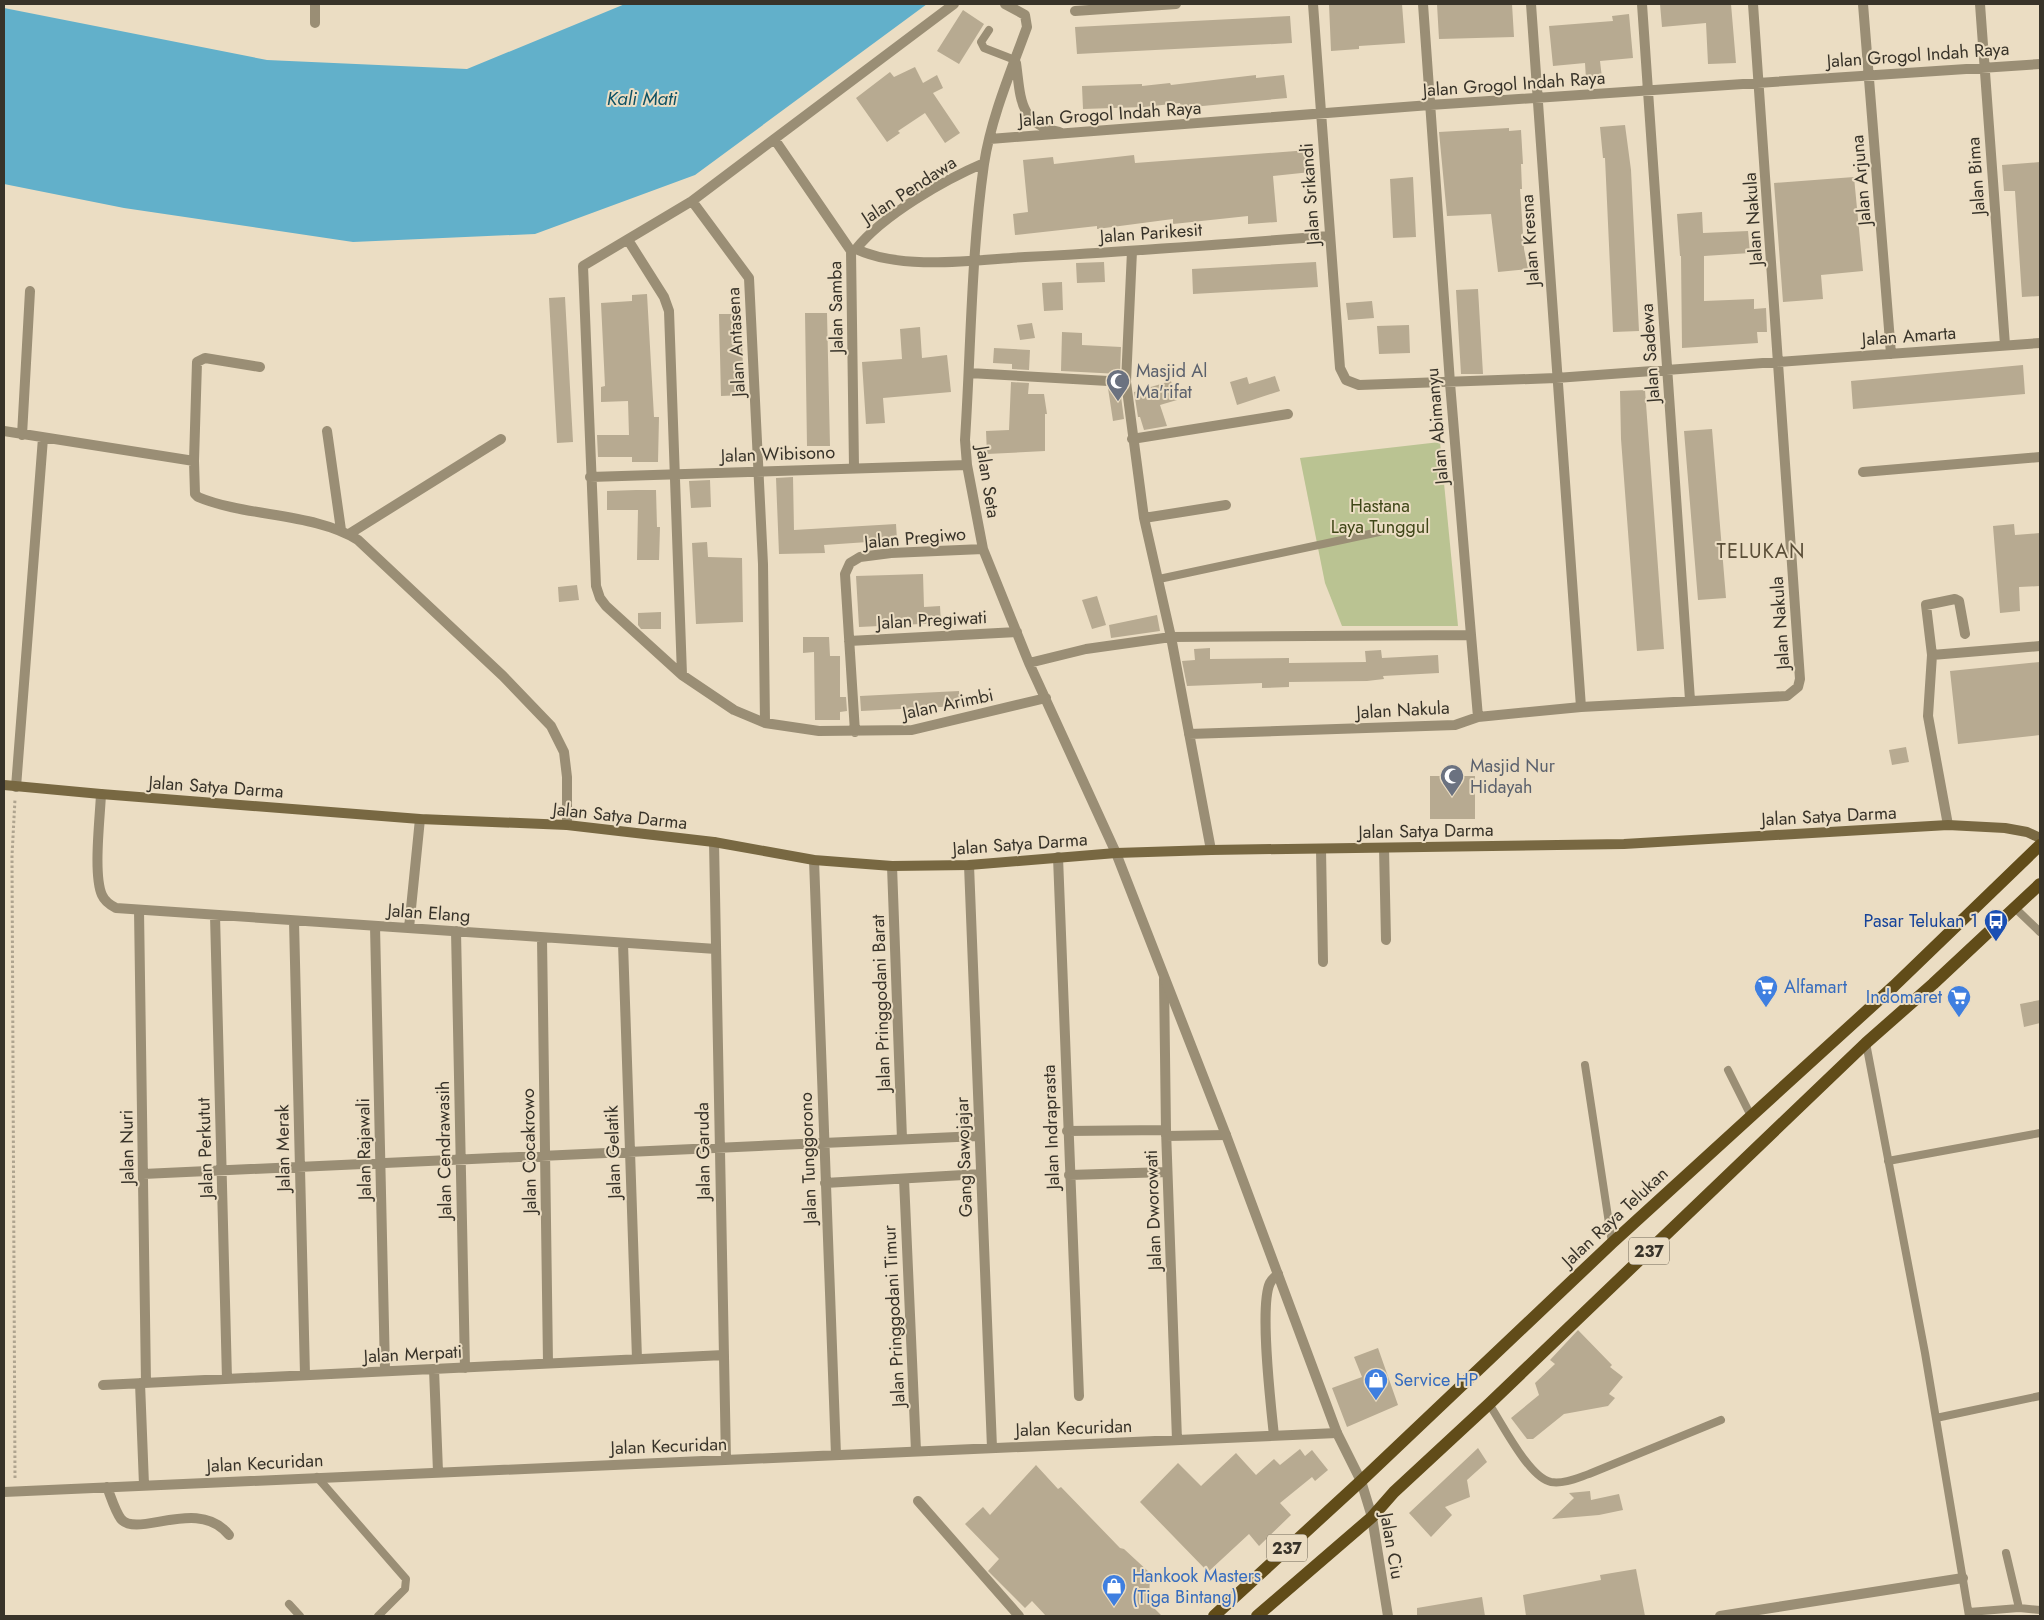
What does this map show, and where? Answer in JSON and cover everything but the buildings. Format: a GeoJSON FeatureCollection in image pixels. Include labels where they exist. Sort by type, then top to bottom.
{"type":"FeatureCollection","features":[{"type":"Feature","properties":{"kind":"main road","name":"Jalan Satya Darma"},"geometry":{"type":"LineString","coordinates":[[4,784],[16,787],[420,819],[567,825],[714,842],[814,860],[892,866],[969,865],[1116,853],[1211,850],[1624,844],[1948,825],[2005,828],[2027,832],[2040,838]]}},
{"type":"Feature","properties":{"kind":"main road","name":"Jalan Raya Telukan"},"geometry":{"type":"LineString","coordinates":[[1214,1616],[1361,1481],[1612,1243],[1894,986],[2040,845]]}},
{"type":"Feature","properties":{"kind":"main road","name":"237"},"geometry":{"type":"LineString","coordinates":[[1257,1616],[1372,1517],[1394,1492],[1489,1404],[1866,1043],[1933,984],[2040,884]]}},
{"type":"Feature","properties":{"kind":"street"},"geometry":{"type":"LineString","coordinates":[[315,4],[315,23]]}},
{"type":"Feature","properties":{"kind":"street"},"geometry":{"type":"LineString","coordinates":[[682,675],[667,303],[628,240],[692,201],[954,4]]}},
{"type":"Feature","properties":{"kind":"street","name":"Jalan Seta"},"geometry":{"type":"LineString","coordinates":[[1005,4],[1020,10],[1027,20],[1027,27],[984,163],[975,260],[965,440],[967,465],[984,549],[1029,663],[1116,853],[1226,1135]]}},
{"type":"Feature","properties":{"kind":"street"},"geometry":{"type":"LineString","coordinates":[[1075,11],[1176,4]]}},
{"type":"Feature","properties":{"kind":"street","name":"Jalan Srikandi"},"geometry":{"type":"LineString","coordinates":[[1313,4],[1340,368],[1346,380]]}},
{"type":"Feature","properties":{"kind":"street","name":"Jalan Abimanyu"},"geometry":{"type":"LineString","coordinates":[[1423,4],[1450,383],[1478,718]]}},
{"type":"Feature","properties":{"kind":"street","name":"Jalan Kresna"},"geometry":{"type":"LineString","coordinates":[[1531,4],[1536,99],[1581,707]]}},
{"type":"Feature","properties":{"kind":"street","name":"Jalan Sadewa"},"geometry":{"type":"LineString","coordinates":[[1642,4],[1690,700]]}},
{"type":"Feature","properties":{"kind":"street","name":"Jalan Nakula"},"geometry":{"type":"LineString","coordinates":[[1189,734],[1440,726],[1478,718],[1581,707],[1787,696],[1798,687],[1800,679],[1753,4]]}},
{"type":"Feature","properties":{"kind":"street","name":"Jalan Arjuna"},"geometry":{"type":"LineString","coordinates":[[1864,4],[1892,354]]}},
{"type":"Feature","properties":{"kind":"street","name":"Jalan Bima"},"geometry":{"type":"LineString","coordinates":[[1980,4],[2005,345]]}},
{"type":"Feature","properties":{"kind":"street"},"geometry":{"type":"LineString","coordinates":[[1015,60],[1022,102],[1031,121],[1048,130],[1067,134]]}},
{"type":"Feature","properties":{"kind":"street","name":"Jalan Grogol Indah Raya"},"geometry":{"type":"LineString","coordinates":[[990,140],[1430,105],[1984,66],[2040,64]]}},
{"type":"Feature","properties":{"kind":"street","name":"Jalan Samba"},"geometry":{"type":"LineString","coordinates":[[775,140],[854,250],[854,467]]}},
{"type":"Feature","properties":{"kind":"street","name":"Jalan Pendawa"},"geometry":{"type":"LineString","coordinates":[[854,250],[867,235],[883,223],[955,175],[984,163]]}},
{"type":"Feature","properties":{"kind":"street","name":"Jalan Antasena"},"geometry":{"type":"LineString","coordinates":[[692,201],[749,278],[763,564],[766,723]]}},
{"type":"Feature","properties":{"kind":"street","name":"Jalan Parikesit"},"geometry":{"type":"LineString","coordinates":[[854,250],[888,260],[975,260],[1132,251],[1329,236]]}},
{"type":"Feature","properties":{"kind":"street","name":"Jalan Arimbi"},"geometry":{"type":"LineString","coordinates":[[628,240],[587,263],[582,270],[596,586],[600,598],[606,606],[682,675],[734,710],[766,723],[810,730],[855,732],[912,730],[1046,698]]}},
{"type":"Feature","properties":{"kind":"street"},"geometry":{"type":"LineString","coordinates":[[1132,251],[1126,382],[1132,439],[1144,518],[1171,637],[1211,850]]}},
{"type":"Feature","properties":{"kind":"street"},"geometry":{"type":"LineString","coordinates":[[22,435],[30,291]]}},
{"type":"Feature","properties":{"kind":"street","name":"Jalan Amarta"},"geometry":{"type":"LineString","coordinates":[[1346,380],[1359,385],[1556,378],[2040,343]]}},
{"type":"Feature","properties":{"kind":"street"},"geometry":{"type":"LineString","coordinates":[[260,367],[206,358],[197,362],[195,494],[198,497],[249,512],[345,532],[369,548],[503,676],[551,726],[564,752],[567,776],[567,825]]}},
{"type":"Feature","properties":{"kind":"street"},"geometry":{"type":"LineString","coordinates":[[969,373],[1126,382]]}},
{"type":"Feature","properties":{"kind":"street"},"geometry":{"type":"LineString","coordinates":[[1132,439],[1288,414]]}},
{"type":"Feature","properties":{"kind":"street"},"geometry":{"type":"LineString","coordinates":[[327,431],[345,532]]}},
{"type":"Feature","properties":{"kind":"street"},"geometry":{"type":"LineString","coordinates":[[4,432],[194,461]]}},
{"type":"Feature","properties":{"kind":"street"},"geometry":{"type":"LineString","coordinates":[[16,787],[33,541],[43,438]]}},
{"type":"Feature","properties":{"kind":"street"},"geometry":{"type":"LineString","coordinates":[[345,532],[501,439]]}},
{"type":"Feature","properties":{"kind":"street"},"geometry":{"type":"LineString","coordinates":[[1863,472],[2040,457]]}},
{"type":"Feature","properties":{"kind":"street","name":"Jalan Wibisono"},"geometry":{"type":"LineString","coordinates":[[590,477],[759,470],[967,465]]}},
{"type":"Feature","properties":{"kind":"street"},"geometry":{"type":"LineString","coordinates":[[1144,518],[1226,505]]}},
{"type":"Feature","properties":{"kind":"street","name":"Jalan Pregiwo"},"geometry":{"type":"LineString","coordinates":[[849,641],[845,574],[850,563],[860,557],[891,553],[984,549]]}},
{"type":"Feature","properties":{"kind":"street"},"geometry":{"type":"LineString","coordinates":[[1948,825],[1928,716],[1932,655],[1926,605],[1955,599],[1959,601],[1965,634]]}},
{"type":"Feature","properties":{"kind":"street","name":"Jalan Pregiwati"},"geometry":{"type":"LineString","coordinates":[[849,641],[1017,632]]}},
{"type":"Feature","properties":{"kind":"street"},"geometry":{"type":"LineString","coordinates":[[1029,663],[1086,648],[1171,637],[1471,635]]}},
{"type":"Feature","properties":{"kind":"street"},"geometry":{"type":"LineString","coordinates":[[849,641],[855,732]]}},
{"type":"Feature","properties":{"kind":"street"},"geometry":{"type":"LineString","coordinates":[[1932,655],[2040,646]]}},
{"type":"Feature","properties":{"kind":"street","name":"Jalan Elang"},"geometry":{"type":"LineString","coordinates":[[101,794],[98,871],[100,890],[108,904],[116,908],[716,949]]}},
{"type":"Feature","properties":{"kind":"street"},"geometry":{"type":"LineString","coordinates":[[409,928],[420,819]]}},
{"type":"Feature","properties":{"kind":"street","name":"Jalan Garuda"},"geometry":{"type":"LineString","coordinates":[[714,842],[726,1460]]}},
{"type":"Feature","properties":{"kind":"street"},"geometry":{"type":"LineString","coordinates":[[1384,848],[1386,940]]}},
{"type":"Feature","properties":{"kind":"street"},"geometry":{"type":"LineString","coordinates":[[1321,849],[1323,962]]}},
{"type":"Feature","properties":{"kind":"street","name":"Jalan Indraprasta"},"geometry":{"type":"LineString","coordinates":[[1058,858],[1067,1131],[1079,1396]]}},
{"type":"Feature","properties":{"kind":"street","name":"Jalan Tunggorono"},"geometry":{"type":"LineString","coordinates":[[814,860],[836,1455]]}},
{"type":"Feature","properties":{"kind":"street","name":"Gang Sawojajar"},"geometry":{"type":"LineString","coordinates":[[969,865],[992,1448]]}},
{"type":"Feature","properties":{"kind":"street","name":"Jalan Pringgodani Barat"},"geometry":{"type":"LineString","coordinates":[[892,866],[902,1139]]}},
{"type":"Feature","properties":{"kind":"street","name":"Jalan Nuri"},"geometry":{"type":"LineString","coordinates":[[140,910],[144,1485]]}},
{"type":"Feature","properties":{"kind":"street","name":"Jalan Perkutut"},"geometry":{"type":"LineString","coordinates":[[215,915],[227,1379]]}},
{"type":"Feature","properties":{"kind":"street","name":"Jalan Merak"},"geometry":{"type":"LineString","coordinates":[[294,921],[305,1375]]}},
{"type":"Feature","properties":{"kind":"street","name":"Jalan Rajawali"},"geometry":{"type":"LineString","coordinates":[[375,926],[386,1372]]}},
{"type":"Feature","properties":{"kind":"street","name":"Jalan Cendrawasih"},"geometry":{"type":"LineString","coordinates":[[456,932],[465,1368]]}},
{"type":"Feature","properties":{"kind":"street","name":"Jalan Cocakrowo"},"geometry":{"type":"LineString","coordinates":[[542,938],[548,1363]]}},
{"type":"Feature","properties":{"kind":"street","name":"Jalan Gelatik"},"geometry":{"type":"LineString","coordinates":[[623,943],[637,1359]]}},
{"type":"Feature","properties":{"kind":"street","name":"Jalan Dworowati"},"geometry":{"type":"LineString","coordinates":[[1164,979],[1167,1172],[1177,1440]]}},
{"type":"Feature","properties":{"kind":"street"},"geometry":{"type":"LineString","coordinates":[[1067,1131],[1226,1135]]}},
{"type":"Feature","properties":{"kind":"street","name":"Jalan Ciu"},"geometry":{"type":"LineString","coordinates":[[1226,1135],[1337,1433],[1361,1481],[1372,1517],[1388,1616]]}},
{"type":"Feature","properties":{"kind":"street"},"geometry":{"type":"LineString","coordinates":[[143,1174],[979,1136]]}},
{"type":"Feature","properties":{"kind":"street"},"geometry":{"type":"LineString","coordinates":[[1069,1175],[1167,1172]]}},
{"type":"Feature","properties":{"kind":"street"},"geometry":{"type":"LineString","coordinates":[[825,1183],[981,1174]]}},
{"type":"Feature","properties":{"kind":"street","name":"Jalan Pringgodani Timur"},"geometry":{"type":"LineString","coordinates":[[904,1179],[916,1451]]}},
{"type":"Feature","properties":{"kind":"street"},"geometry":{"type":"LineString","coordinates":[[1274,1436],[1269,1388],[1267,1309],[1270,1284],[1278,1274]]}},
{"type":"Feature","properties":{"kind":"street","name":"Jalan Merpati"},"geometry":{"type":"LineString","coordinates":[[103,1385],[724,1355]]}},
{"type":"Feature","properties":{"kind":"street"},"geometry":{"type":"LineString","coordinates":[[434,1369],[438,1472]]}},
{"type":"Feature","properties":{"kind":"street","name":"Jalan Kecuridan"},"geometry":{"type":"LineString","coordinates":[[4,1492],[1337,1433]]}},
{"type":"Feature","properties":{"kind":"street"},"geometry":{"type":"LineString","coordinates":[[107,1487],[121,1518],[128,1524],[140,1526],[161,1520],[200,1518],[217,1523],[229,1535]]}},
{"type":"Feature","properties":{"kind":"street"},"geometry":{"type":"LineString","coordinates":[[918,1501],[1019,1616]]}},
{"type":"Feature","properties":{"kind":"street"},"geometry":{"type":"LineString","coordinates":[[1720,1616],[1963,1578]]}},
{"type":"Feature","properties":{"kind":"lane"},"geometry":{"type":"LineString","coordinates":[[989,30],[981,42],[984,48],[1015,60]]}},
{"type":"Feature","properties":{"kind":"lane"},"geometry":{"type":"LineString","coordinates":[[1159,580],[1379,532]]}},
{"type":"Feature","properties":{"kind":"lane"},"geometry":{"type":"LineString","coordinates":[[2014,907],[2040,932]]}},
{"type":"Feature","properties":{"kind":"lane"},"geometry":{"type":"LineString","coordinates":[[1866,1043],[1936,1418],[1969,1614],[2019,1608],[2040,1610]]}},
{"type":"Feature","properties":{"kind":"lane"},"geometry":{"type":"LineString","coordinates":[[1586,1065],[1612,1243]]}},
{"type":"Feature","properties":{"kind":"lane"},"geometry":{"type":"LineString","coordinates":[[1728,1070],[1751,1116]]}},
{"type":"Feature","properties":{"kind":"lane"},"geometry":{"type":"LineString","coordinates":[[1888,1161],[2040,1133]]}},
{"type":"Feature","properties":{"kind":"lane"},"geometry":{"type":"LineString","coordinates":[[1936,1418],[2040,1396]]}},
{"type":"Feature","properties":{"kind":"lane"},"geometry":{"type":"LineString","coordinates":[[1489,1404],[1534,1472],[1550,1482],[1568,1481],[1589,1474],[1722,1420]]}},
{"type":"Feature","properties":{"kind":"lane"},"geometry":{"type":"LineString","coordinates":[[317,1477],[406,1579],[406,1589],[378,1616]]}},
{"type":"Feature","properties":{"kind":"lane"},"geometry":{"type":"LineString","coordinates":[[2006,1553],[2019,1608]]}},
{"type":"Feature","properties":{"kind":"lane"},"geometry":{"type":"LineString","coordinates":[[289,1604],[300,1616]]}},
{"type":"Feature","properties":{"kind":"path"},"geometry":{"type":"LineString","coordinates":[[15,1491],[12,856],[16,787]]}},
{"type":"Feature","properties":{"kind":"green space","name":"Hastana Laya Tunggul"},"geometry":{"type":"Polygon","coordinates":[[[1440,442],[1458,626],[1342,626],[1325,583],[1300,458],[1440,442]]]}},
{"type":"Feature","properties":{"kind":"water","name":"Kali Mati"},"geometry":{"type":"Polygon","coordinates":[[[625,4],[927,4],[695,175],[535,234],[353,242],[124,208],[4,184],[4,8],[267,60],[467,69],[625,4]]]}},
{"type":"Feature","properties":{"kind":"place","name":"Masjid Al Ma'rifat"},"geometry":{"type":"Point","coordinates":[1118,402]}},
{"type":"Feature","properties":{"kind":"place","name":"Masjid Nur Hidayah"},"geometry":{"type":"Point","coordinates":[1452,797]}},
{"type":"Feature","properties":{"kind":"place","name":"Pasar Telukan 1"},"geometry":{"type":"Point","coordinates":[1996,942]}},
{"type":"Feature","properties":{"kind":"place","name":"Alfamart"},"geometry":{"type":"Point","coordinates":[1766,1008]}},
{"type":"Feature","properties":{"kind":"place","name":"Indomaret"},"geometry":{"type":"Point","coordinates":[1959,1018]}},
{"type":"Feature","properties":{"kind":"place","name":"Service HP"},"geometry":{"type":"Point","coordinates":[1376,1401]}},
{"type":"Feature","properties":{"kind":"place","name":"Hankook Masters (Tiga Bintang)"},"geometry":{"type":"Point","coordinates":[1114,1607]}},
{"type":"Feature","properties":{"kind":"district","name":"TELUKAN"},"geometry":{"type":"Point","coordinates":[1761,551]}}]}
